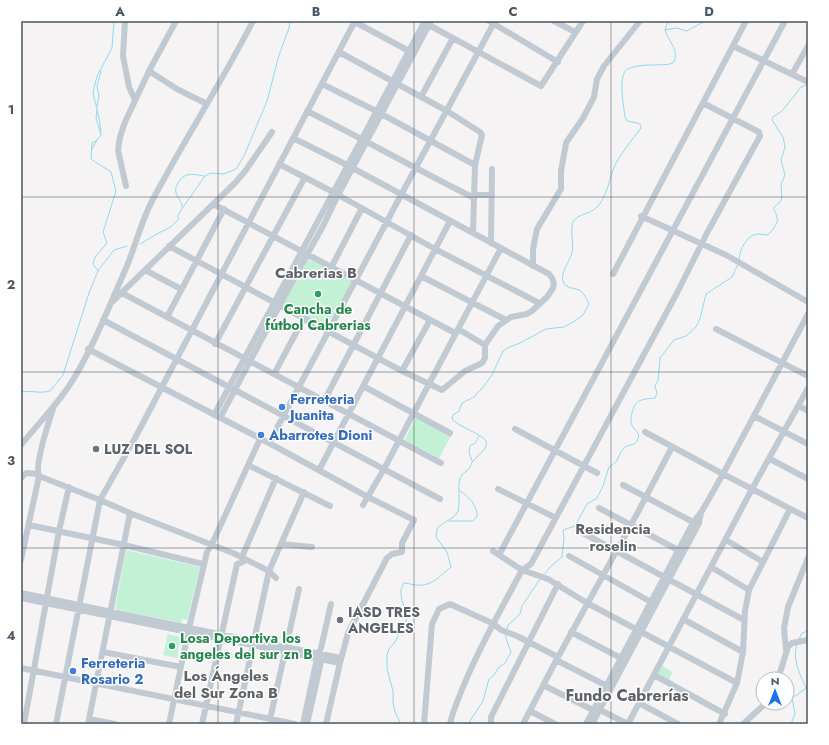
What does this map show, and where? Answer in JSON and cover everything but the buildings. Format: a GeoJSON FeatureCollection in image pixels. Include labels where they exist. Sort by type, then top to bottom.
{"type":"FeatureCollection","features":[{"type":"Feature","properties":{"kind":"street"},"geometry":{"type":"LineString","coordinates":[[125,21],[123,56],[129,86],[135,100]]}},
{"type":"Feature","properties":{"kind":"street"},"geometry":{"type":"LineString","coordinates":[[126,186],[118,150],[120,137],[135,100],[176,21]]}},
{"type":"Feature","properties":{"kind":"street"},"geometry":{"type":"LineString","coordinates":[[21,445],[46,414],[54,407],[69,385],[103,320],[152,202],[254,21]]}},
{"type":"Feature","properties":{"kind":"street"},"geometry":{"type":"LineString","coordinates":[[56,724],[100,500],[135,438],[355,21],[409,51]]}},
{"type":"Feature","properties":{"kind":"street"},"geometry":{"type":"LineString","coordinates":[[554,21],[576,32]]}},
{"type":"Feature","properties":{"kind":"street"},"geometry":{"type":"LineString","coordinates":[[426,22],[541,86],[558,62],[583,21]]}},
{"type":"Feature","properties":{"kind":"street"},"geometry":{"type":"LineString","coordinates":[[533,266],[533,249],[537,229],[561,189],[561,171],[566,143],[583,118],[594,97],[597,79],[604,66],[640,21]]}},
{"type":"Feature","properties":{"kind":"street"},"geometry":{"type":"LineString","coordinates":[[613,274],[641,216],[746,21]]}},
{"type":"Feature","properties":{"kind":"street"},"geometry":{"type":"LineString","coordinates":[[499,555],[785,21]]}},
{"type":"Feature","properties":{"kind":"street"},"geometry":{"type":"LineString","coordinates":[[394,83],[409,51],[426,22]]}},
{"type":"Feature","properties":{"kind":"street"},"geometry":{"type":"LineString","coordinates":[[217,416],[305,252],[323,226],[336,194],[426,22]]}},
{"type":"Feature","properties":{"kind":"street"},"geometry":{"type":"LineString","coordinates":[[269,444],[415,168],[479,52],[493,22],[558,62]]}},
{"type":"Feature","properties":{"kind":"street"},"geometry":{"type":"LineString","coordinates":[[421,97],[453,38]]}},
{"type":"Feature","properties":{"kind":"street"},"geometry":{"type":"LineString","coordinates":[[733,46],[808,82]]}},
{"type":"Feature","properties":{"kind":"street"},"geometry":{"type":"LineString","coordinates":[[792,74],[808,46]]}},
{"type":"Feature","properties":{"kind":"street"},"geometry":{"type":"LineString","coordinates":[[339,52],[447,111],[480,132],[482,135],[475,165],[473,233]]}},
{"type":"Feature","properties":{"kind":"street"},"geometry":{"type":"LineString","coordinates":[[149,71],[177,89],[207,104]]}},
{"type":"Feature","properties":{"kind":"street"},"geometry":{"type":"LineString","coordinates":[[322,84],[379,112],[475,165]]}},
{"type":"Feature","properties":{"kind":"street"},"geometry":{"type":"LineString","coordinates":[[450,724],[460,694],[475,659],[522,570],[531,564],[760,136],[759,132],[703,103]]}},
{"type":"Feature","properties":{"kind":"street"},"geometry":{"type":"LineString","coordinates":[[307,111],[365,140],[415,168],[474,197],[492,196]]}},
{"type":"Feature","properties":{"kind":"street"},"geometry":{"type":"LineString","coordinates":[[110,304],[246,170],[272,132]]}},
{"type":"Feature","properties":{"kind":"street"},"geometry":{"type":"LineString","coordinates":[[169,246],[402,371],[442,390],[465,371],[480,364],[485,358],[485,345],[495,329],[511,317],[532,312],[539,303],[547,297],[553,288],[554,281],[549,274],[293,138]]}},
{"type":"Feature","properties":{"kind":"street"},"geometry":{"type":"LineString","coordinates":[[279,164],[387,221],[435,249],[539,303]]}},
{"type":"Feature","properties":{"kind":"street"},"geometry":{"type":"LineString","coordinates":[[491,243],[492,169]]}},
{"type":"Feature","properties":{"kind":"street"},"geometry":{"type":"LineString","coordinates":[[215,344],[305,177]]}},
{"type":"Feature","properties":{"kind":"street"},"geometry":{"type":"LineString","coordinates":[[213,204],[381,292],[430,320],[485,345]]}},
{"type":"Feature","properties":{"kind":"street"},"geometry":{"type":"LineString","coordinates":[[332,266],[362,208]]}},
{"type":"Feature","properties":{"kind":"street"},"geometry":{"type":"LineString","coordinates":[[166,317],[224,209]]}},
{"type":"Feature","properties":{"kind":"street"},"geometry":{"type":"LineString","coordinates":[[641,216],[726,255],[808,302]]}},
{"type":"Feature","properties":{"kind":"street"},"geometry":{"type":"LineString","coordinates":[[319,470],[450,221]]}},
{"type":"Feature","properties":{"kind":"street"},"geometry":{"type":"LineString","coordinates":[[324,401],[411,235]]}},
{"type":"Feature","properties":{"kind":"street"},"geometry":{"type":"LineString","coordinates":[[364,505],[501,248]]}},
{"type":"Feature","properties":{"kind":"street"},"geometry":{"type":"LineString","coordinates":[[145,270],[181,289]]}},
{"type":"Feature","properties":{"kind":"street"},"geometry":{"type":"LineString","coordinates":[[421,276],[506,320]]}},
{"type":"Feature","properties":{"kind":"street"},"geometry":{"type":"LineString","coordinates":[[122,293],[215,344],[441,463]]}},
{"type":"Feature","properties":{"kind":"street"},"geometry":{"type":"LineString","coordinates":[[609,687],[621,658],[639,630],[650,602],[666,579],[678,550],[693,522],[702,511],[723,474],[808,314]]}},
{"type":"Feature","properties":{"kind":"street"},"geometry":{"type":"LineString","coordinates":[[274,374],[304,318]]}},
{"type":"Feature","properties":{"kind":"street"},"geometry":{"type":"LineString","coordinates":[[103,320],[440,499]]}},
{"type":"Feature","properties":{"kind":"street"},"geometry":{"type":"LineString","coordinates":[[402,371],[430,320]]}},
{"type":"Feature","properties":{"kind":"street"},"geometry":{"type":"LineString","coordinates":[[716,329],[808,376]]}},
{"type":"Feature","properties":{"kind":"street"},"geometry":{"type":"LineString","coordinates":[[88,349],[319,470],[368,498],[414,520],[402,543],[402,552],[392,554],[387,558],[348,633],[326,724]]}},
{"type":"Feature","properties":{"kind":"street"},"geometry":{"type":"LineString","coordinates":[[363,386],[450,433]]}},
{"type":"Feature","properties":{"kind":"street"},"geometry":{"type":"LineString","coordinates":[[543,685],[628,724],[808,388]]}},
{"type":"Feature","properties":{"kind":"street"},"geometry":{"type":"LineString","coordinates":[[799,406],[808,411]]}},
{"type":"Feature","properties":{"kind":"street"},"geometry":{"type":"LineString","coordinates":[[21,560],[38,475],[38,462],[54,407]]}},
{"type":"Feature","properties":{"kind":"street"},"geometry":{"type":"LineString","coordinates":[[754,416],[808,444]]}},
{"type":"Feature","properties":{"kind":"street"},"geometry":{"type":"LineString","coordinates":[[515,429],[597,473]]}},
{"type":"Feature","properties":{"kind":"street"},"geometry":{"type":"LineString","coordinates":[[645,432],[752,490],[808,518]]}},
{"type":"Feature","properties":{"kind":"street"},"geometry":{"type":"LineString","coordinates":[[169,724],[203,564],[207,552],[260,439]]}},
{"type":"Feature","properties":{"kind":"street"},"geometry":{"type":"LineString","coordinates":[[523,724],[672,446]]}},
{"type":"Feature","properties":{"kind":"street"},"geometry":{"type":"LineString","coordinates":[[770,459],[808,479]]}},
{"type":"Feature","properties":{"kind":"street"},"geometry":{"type":"LineString","coordinates":[[248,465],[330,506]]}},
{"type":"Feature","properties":{"kind":"street"},"geometry":{"type":"LineString","coordinates":[[21,478],[26,473],[38,475],[69,487],[130,514],[212,544],[242,557],[269,571],[276,578]]}},
{"type":"Feature","properties":{"kind":"street"},"geometry":{"type":"LineString","coordinates":[[202,724],[237,564],[243,562],[242,557],[276,478]]}},
{"type":"Feature","properties":{"kind":"street"},"geometry":{"type":"LineString","coordinates":[[623,485],[693,522]]}},
{"type":"Feature","properties":{"kind":"street"},"geometry":{"type":"LineString","coordinates":[[24,724],[59,531],[69,487]]}},
{"type":"Feature","properties":{"kind":"street"},"geometry":{"type":"LineString","coordinates":[[498,489],[556,518]]}},
{"type":"Feature","properties":{"kind":"street"},"geometry":{"type":"LineString","coordinates":[[236,724],[252,644],[269,571],[304,492]]}},
{"type":"Feature","properties":{"kind":"street"},"geometry":{"type":"LineString","coordinates":[[599,508],[678,550]]}},
{"type":"Feature","properties":{"kind":"street"},"geometry":{"type":"LineString","coordinates":[[719,724],[725,714],[737,683],[743,652],[744,620],[749,590],[790,509]]}},
{"type":"Feature","properties":{"kind":"street"},"geometry":{"type":"LineString","coordinates":[[586,724],[609,687],[666,579],[699,523],[702,511]]}},
{"type":"Feature","properties":{"kind":"street"},"geometry":{"type":"LineString","coordinates":[[115,724],[89,721],[130,514]]}},
{"type":"Feature","properties":{"kind":"street"},"geometry":{"type":"LineString","coordinates":[[29,525],[124,545],[203,564]]}},
{"type":"Feature","properties":{"kind":"street"},"geometry":{"type":"LineString","coordinates":[[581,532],[744,620]]}},
{"type":"Feature","properties":{"kind":"street"},"geometry":{"type":"LineString","coordinates":[[726,540],[763,562]]}},
{"type":"Feature","properties":{"kind":"street"},"geometry":{"type":"LineString","coordinates":[[281,544],[312,547]]}},
{"type":"Feature","properties":{"kind":"street"},"geometry":{"type":"LineString","coordinates":[[493,551],[522,570],[558,584],[587,603],[737,683]]}},
{"type":"Feature","properties":{"kind":"street"},"geometry":{"type":"LineString","coordinates":[[569,556],[650,602]]}},
{"type":"Feature","properties":{"kind":"street"},"geometry":{"type":"LineString","coordinates":[[780,671],[786,650],[784,628],[788,607],[808,558]]}},
{"type":"Feature","properties":{"kind":"street"},"geometry":{"type":"LineString","coordinates":[[711,567],[749,590]]}},
{"type":"Feature","properties":{"kind":"street"},"geometry":{"type":"LineString","coordinates":[[491,724],[491,717],[558,584]]}},
{"type":"Feature","properties":{"kind":"street"},"geometry":{"type":"LineString","coordinates":[[269,722],[299,589]]}},
{"type":"Feature","properties":{"kind":"street"},"geometry":{"type":"LineString","coordinates":[[21,593],[110,614],[341,661]]}},
{"type":"Feature","properties":{"kind":"street"},"geometry":{"type":"LineString","coordinates":[[21,598],[47,600]]}},
{"type":"Feature","properties":{"kind":"street"},"geometry":{"type":"LineString","coordinates":[[307,724],[321,648],[332,604]]}},
{"type":"Feature","properties":{"kind":"street"},"geometry":{"type":"LineString","coordinates":[[424,724],[432,624],[439,609],[450,604],[494,624],[501,630],[517,636],[609,687]]}},
{"type":"Feature","properties":{"kind":"street"},"geometry":{"type":"LineString","coordinates":[[683,619],[743,652]]}},
{"type":"Feature","properties":{"kind":"street"},"geometry":{"type":"LineString","coordinates":[[571,632],[621,658]]}},
{"type":"Feature","properties":{"kind":"street"},"geometry":{"type":"LineString","coordinates":[[786,650],[792,643],[808,640]]}},
{"type":"Feature","properties":{"kind":"street"},"geometry":{"type":"LineString","coordinates":[[103,652],[181,668]]}},
{"type":"Feature","properties":{"kind":"street"},"geometry":{"type":"LineString","coordinates":[[303,724],[320,657]]}},
{"type":"Feature","properties":{"kind":"street"},"geometry":{"type":"LineString","coordinates":[[21,668],[238,712],[269,722],[295,724]]}},
{"type":"Feature","properties":{"kind":"street"},"geometry":{"type":"LineString","coordinates":[[654,675],[725,714]]}},
{"type":"Feature","properties":{"kind":"street"},"geometry":{"type":"LineString","coordinates":[[639,703],[678,724]]}},
{"type":"Feature","properties":{"kind":"street"},"geometry":{"type":"LineString","coordinates":[[592,724],[596,709]]}},
{"type":"Feature","properties":{"kind":"street"},"geometry":{"type":"LineString","coordinates":[[530,711],[555,724]]}},
{"type":"Feature","properties":{"kind":"street"},"geometry":{"type":"LineString","coordinates":[[743,724],[757,711]]}},
{"type":"Feature","properties":{"kind":"green space","name":"Cancha de fútbol Cabrerias"},"geometry":{"type":"Polygon","coordinates":[[[305,257],[355,281],[324,329],[282,306],[305,257]]]}},
{"type":"Feature","properties":{"kind":"green space"},"geometry":{"type":"Polygon","coordinates":[[[416,417],[451,436],[439,458],[405,440],[416,417]]]}},
{"type":"Feature","properties":{"kind":"green space"},"geometry":{"type":"Polygon","coordinates":[[[126,550],[200,567],[187,620],[182,619],[181,623],[115,609],[126,550]]]}},
{"type":"Feature","properties":{"kind":"green space","name":"Losa Deportiva los angeles del sur zn B"},"geometry":{"type":"Polygon","coordinates":[[[168,634],[181,637],[177,658],[163,655],[168,634]]]}},
{"type":"Feature","properties":{"kind":"green space"},"geometry":{"type":"Polygon","coordinates":[[[662,666],[673,672],[669,680],[658,674],[662,666]]]}},
{"type":"Feature","properties":{"kind":"waterway"},"geometry":{"type":"LineString","coordinates":[[98,271],[93,264],[95,257],[107,243],[103,232],[116,191],[111,172],[91,159],[92,143],[101,135],[96,118],[97,109],[93,93],[97,76],[112,48],[114,21]]}},
{"type":"Feature","properties":{"kind":"waterway"},"geometry":{"type":"LineString","coordinates":[[140,244],[168,228],[178,220],[178,215],[181,210],[205,176],[211,173],[224,174],[236,169],[244,156],[267,101],[290,21]]}},
{"type":"Feature","properties":{"kind":"waterway"},"geometry":{"type":"LineString","coordinates":[[401,724],[395,712],[393,691],[387,669],[387,655],[407,619],[401,596],[402,588],[404,583],[415,585],[427,584],[436,580],[451,567],[447,552],[436,537],[437,529],[458,511],[460,478],[469,469],[472,462],[486,446],[486,441],[484,438],[455,422],[452,419],[453,415],[459,411],[462,403],[474,397],[484,386],[492,375],[503,351],[546,329],[564,327],[583,315],[589,304],[586,298],[581,291],[566,286],[562,278],[572,253],[573,222],[577,217],[593,210],[600,203],[606,193],[616,163],[641,128],[640,124],[627,121],[625,117],[622,91],[622,83],[625,72],[628,69],[638,66],[667,64],[674,62],[674,50],[665,30],[668,21]]}},
{"type":"Feature","properties":{"kind":"waterway"},"geometry":{"type":"LineString","coordinates":[[665,30],[676,28],[687,31],[705,21]]}},
{"type":"Feature","properties":{"kind":"waterway"},"geometry":{"type":"LineString","coordinates":[[97,107],[99,96],[97,87],[101,71]]}},
{"type":"Feature","properties":{"kind":"waterway"},"geometry":{"type":"LineString","coordinates":[[739,259],[742,247],[750,237],[758,234],[768,235],[776,224],[777,217],[774,207],[782,198],[781,184],[785,175],[781,160],[785,147],[783,137],[772,120],[773,117],[782,111],[801,87],[806,85]]}},
{"type":"Feature","properties":{"kind":"waterway"},"geometry":{"type":"LineString","coordinates":[[97,110],[101,134]]}},
{"type":"Feature","properties":{"kind":"waterway"},"geometry":{"type":"LineString","coordinates":[[92,149],[97,140]]}},
{"type":"Feature","properties":{"kind":"waterway"},"geometry":{"type":"LineString","coordinates":[[182,207],[176,193],[177,185],[180,179],[186,175],[204,176]]}},
{"type":"Feature","properties":{"kind":"waterway"},"geometry":{"type":"LineString","coordinates":[[21,392],[50,391],[63,375],[89,293],[98,271],[114,250],[127,246]]}},
{"type":"Feature","properties":{"kind":"waterway"},"geometry":{"type":"LineString","coordinates":[[545,574],[550,567],[562,557],[564,538],[563,530],[575,526],[587,504],[597,498],[603,486],[609,467],[616,462],[624,448],[634,444],[637,441],[639,436],[631,422],[633,408],[637,402],[643,399],[655,398],[657,393],[655,386],[658,381],[660,358],[674,340],[686,336],[696,327],[700,319],[706,294],[732,277],[738,264]]}},
{"type":"Feature","properties":{"kind":"waterway"},"geometry":{"type":"LineString","coordinates":[[472,461],[469,452],[470,446],[475,443],[479,436]]}},
{"type":"Feature","properties":{"kind":"waterway"},"geometry":{"type":"LineString","coordinates":[[449,521],[472,521],[477,517],[476,509],[472,502],[460,491]]}},
{"type":"Feature","properties":{"kind":"waterway"},"geometry":{"type":"LineString","coordinates":[[507,629],[508,625],[520,614],[522,606],[540,579]]}},
{"type":"Feature","properties":{"kind":"waterway"},"geometry":{"type":"LineString","coordinates":[[808,602],[808,620]]}},
{"type":"Feature","properties":{"kind":"waterway"},"geometry":{"type":"LineString","coordinates":[[799,639],[802,633],[808,631]]}},
{"type":"Feature","properties":{"kind":"waterway"},"geometry":{"type":"LineString","coordinates":[[468,724],[483,701],[489,679],[495,674],[498,668],[505,663],[511,652],[506,634]]}},
{"type":"Feature","properties":{"kind":"waterway"},"geometry":{"type":"LineString","coordinates":[[797,644],[795,656],[796,661],[806,688]]}},
{"type":"Feature","properties":{"kind":"waterway"},"geometry":{"type":"LineString","coordinates":[[791,724],[795,714],[792,698],[808,687]]}},
{"type":"Feature","properties":{"kind":"place","name":"Cancha de fútbol Cabrerias"},"geometry":{"type":"Point","coordinates":[318,294]}},
{"type":"Feature","properties":{"kind":"place","name":"Ferreteria Juanita"},"geometry":{"type":"Point","coordinates":[282,407]}},
{"type":"Feature","properties":{"kind":"place","name":"Abarrotes Dioni"},"geometry":{"type":"Point","coordinates":[261,435]}},
{"type":"Feature","properties":{"kind":"place","name":"LUZ DEL SOL"},"geometry":{"type":"Point","coordinates":[96,449]}},
{"type":"Feature","properties":{"kind":"place","name":"IASD TRES ANGELES"},"geometry":{"type":"Point","coordinates":[340,620]}},
{"type":"Feature","properties":{"kind":"place","name":"Losa Deportiva los angeles del sur zn B"},"geometry":{"type":"Point","coordinates":[172,646]}},
{"type":"Feature","properties":{"kind":"place","name":"Ferreteria Rosario 2"},"geometry":{"type":"Point","coordinates":[73,671]}},
{"type":"Feature","properties":{"kind":"district","name":"Cabrerias B"},"geometry":{"type":"Point","coordinates":[316,273]}},
{"type":"Feature","properties":{"kind":"district","name":"Residencia roselin"},"geometry":{"type":"Point","coordinates":[613,538]}},
{"type":"Feature","properties":{"kind":"district","name":"Los Ángeles del Sur Zona B"},"geometry":{"type":"Point","coordinates":[226,684]}},
{"type":"Feature","properties":{"kind":"district","name":"Fundo Cabrerías"},"geometry":{"type":"Point","coordinates":[627,695]}}]}
